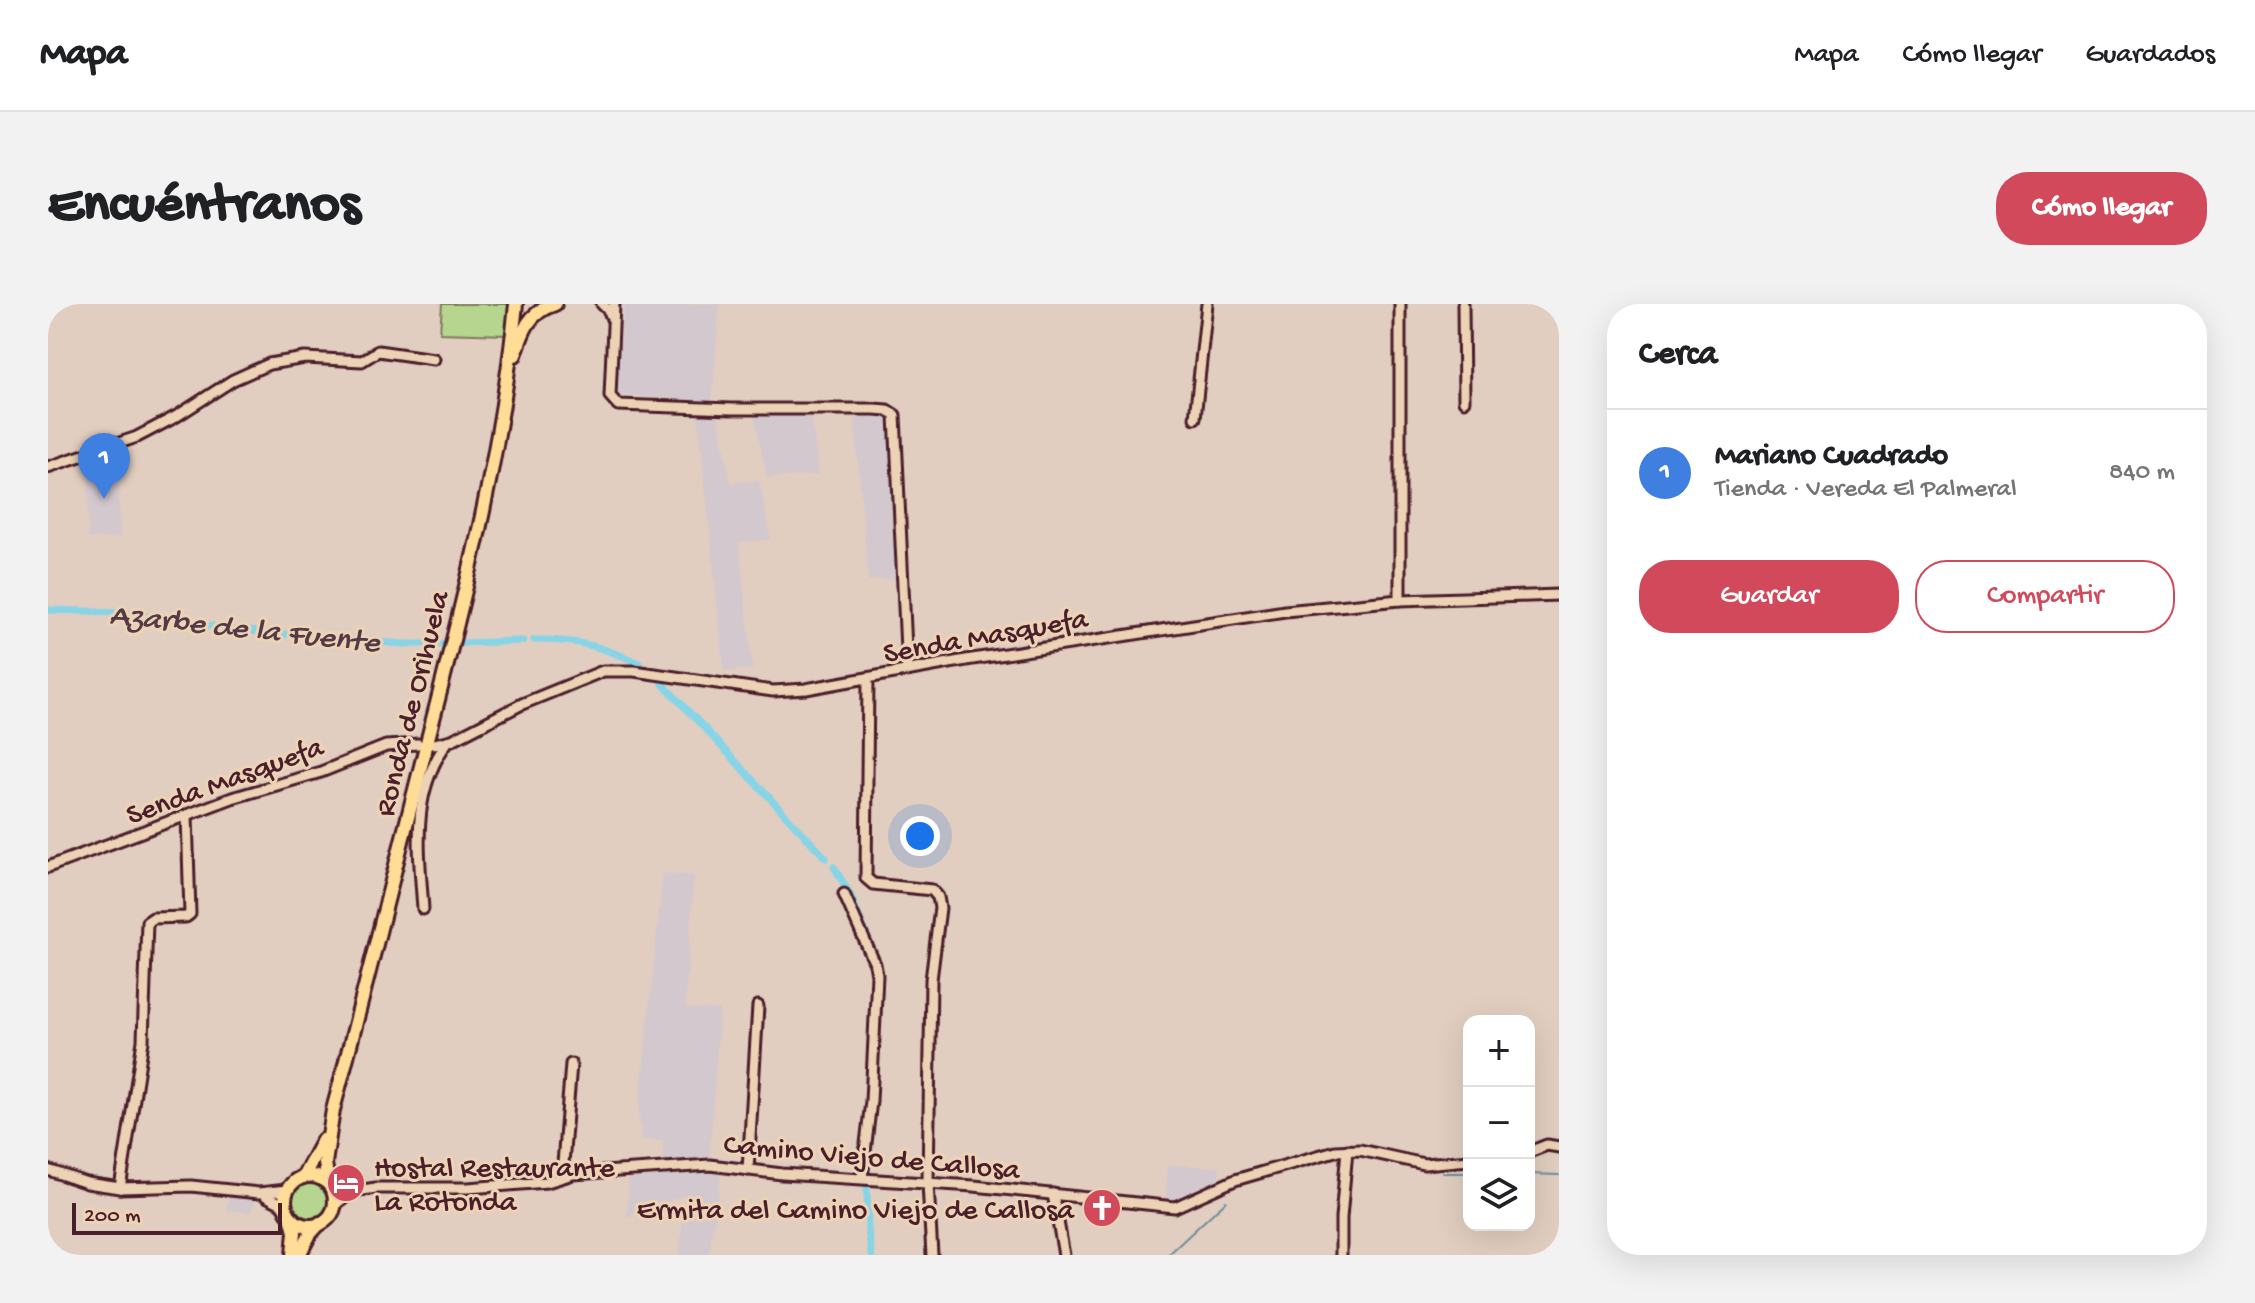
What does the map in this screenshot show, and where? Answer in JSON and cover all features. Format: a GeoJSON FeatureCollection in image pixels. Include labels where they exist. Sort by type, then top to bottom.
{"type":"FeatureCollection","features":[{"type":"Feature","properties":{"kind":"main road","name":"Ronda de Orihuela"},"geometry":{"type":"LineString","coordinates":[[287,1190],[303,1177],[315,1159],[333,1110],[460,616],[492,473],[516,304]]}},
{"type":"Feature","properties":{"kind":"main road"},"geometry":{"type":"LineString","coordinates":[[506,384],[523,330],[539,310],[555,304]]}},
{"type":"Feature","properties":{"kind":"main road","name":"Ronda de Orihuela"},"geometry":{"type":"LineString","coordinates":[[333,1110],[325,1163],[334,1205]]}},
{"type":"Feature","properties":{"kind":"main road"},"geometry":{"type":"LineString","coordinates":[[303,1177],[316,1177],[330,1186]]}},
{"type":"Feature","properties":{"kind":"main road"},"geometry":{"type":"LineString","coordinates":[[287,1190],[296,1255]]}},
{"type":"Feature","properties":{"kind":"main road"},"geometry":{"type":"LineString","coordinates":[[296,1255],[310,1234],[327,1219],[334,1205]]}},
{"type":"Feature","properties":{"kind":"main road"},"geometry":{"type":"LineString","coordinates":[[289,1214],[305,1225],[320,1223]]}},
{"type":"Feature","properties":{"kind":"street"},"geometry":{"type":"LineString","coordinates":[[602,304],[614,322]]}},
{"type":"Feature","properties":{"kind":"street"},"geometry":{"type":"LineString","coordinates":[[614,304],[610,396],[618,405],[874,409],[887,410],[895,415],[907,671]]}},
{"type":"Feature","properties":{"kind":"street"},"geometry":{"type":"LineString","coordinates":[[1195,418],[1207,304]]}},
{"type":"Feature","properties":{"kind":"street"},"geometry":{"type":"LineString","coordinates":[[1400,304],[1400,600]]}},
{"type":"Feature","properties":{"kind":"street"},"geometry":{"type":"LineString","coordinates":[[1463,304],[1464,401]]}},
{"type":"Feature","properties":{"kind":"street"},"geometry":{"type":"LineString","coordinates":[[48,467],[137,437],[233,380],[269,364],[305,358],[362,361],[378,351],[434,359]]}},
{"type":"Feature","properties":{"kind":"street","name":"Senda Masquefa"},"geometry":{"type":"LineString","coordinates":[[435,744],[448,741],[522,704],[603,671],[634,671],[773,691],[868,679],[1165,628],[1285,611],[1400,600],[1559,595]]}},
{"type":"Feature","properties":{"kind":"street"},"geometry":{"type":"LineString","coordinates":[[868,679],[866,878],[873,884],[932,890],[938,897],[940,908],[931,980],[928,1183],[932,1255]]}},
{"type":"Feature","properties":{"kind":"street"},"geometry":{"type":"LineString","coordinates":[[423,909],[417,826],[436,758],[448,741]]}},
{"type":"Feature","properties":{"kind":"street","name":"Senda Masquefa"},"geometry":{"type":"LineString","coordinates":[[48,867],[259,788],[321,772],[386,746],[418,744]]}},
{"type":"Feature","properties":{"kind":"street"},"geometry":{"type":"LineString","coordinates":[[120,1188],[143,1041],[147,922],[153,918],[186,917],[190,914],[187,815]]}},
{"type":"Feature","properties":{"kind":"street"},"geometry":{"type":"LineString","coordinates":[[844,894],[877,975],[871,1101],[862,1178]]}},
{"type":"Feature","properties":{"kind":"street"},"geometry":{"type":"LineString","coordinates":[[748,1170],[758,1006]]}},
{"type":"Feature","properties":{"kind":"street"},"geometry":{"type":"LineString","coordinates":[[562,1176],[571,1064]]}},
{"type":"Feature","properties":{"kind":"street"},"geometry":{"type":"LineString","coordinates":[[1535,1150],[1547,1145],[1559,1147]]}},
{"type":"Feature","properties":{"kind":"street"},"geometry":{"type":"LineString","coordinates":[[1341,1255],[1347,1150]]}},
{"type":"Feature","properties":{"kind":"street","name":"Camino Viejo de Callosa"},"geometry":{"type":"LineString","coordinates":[[330,1186],[356,1191],[376,1188],[468,1188],[547,1182],[562,1176],[702,1165],[1175,1207],[1235,1180],[1335,1151],[1360,1150],[1424,1164],[1463,1161]]}},
{"type":"Feature","properties":{"kind":"street"},"geometry":{"type":"LineString","coordinates":[[48,1170],[73,1180],[120,1188],[191,1186],[259,1193],[287,1190]]}},
{"type":"Feature","properties":{"kind":"street"},"geometry":{"type":"LineString","coordinates":[[334,1205],[356,1191]]}},
{"type":"Feature","properties":{"kind":"street"},"geometry":{"type":"LineString","coordinates":[[259,1193],[280,1203],[289,1214]]}},
{"type":"Feature","properties":{"kind":"street"},"geometry":{"type":"LineString","coordinates":[[1053,1194],[1064,1255]]}},
{"type":"Feature","properties":{"kind":"shaded area"},"geometry":{"type":"Polygon","coordinates":[[[624,304],[720,304],[712,403],[616,394],[624,304]]]}},
{"type":"Feature","properties":{"kind":"shaded area"},"geometry":{"type":"Polygon","coordinates":[[[753,413],[811,413],[819,475],[767,478],[753,413]]]}},
{"type":"Feature","properties":{"kind":"shaded area"},"geometry":{"type":"Polygon","coordinates":[[[698,414],[718,415],[731,483],[759,480],[771,539],[739,543],[753,669],[724,671],[698,414]]]}},
{"type":"Feature","properties":{"kind":"shaded area"},"geometry":{"type":"Polygon","coordinates":[[[854,414],[891,416],[899,579],[868,580],[854,414]]]}},
{"type":"Feature","properties":{"kind":"shaded area"},"geometry":{"type":"Polygon","coordinates":[[[118,451],[120,538],[88,538],[89,460],[118,451]]]}},
{"type":"Feature","properties":{"kind":"shaded area"},"geometry":{"type":"Polygon","coordinates":[[[663,873],[694,876],[685,1008],[720,1010],[709,1162],[663,1163],[663,1140],[641,1140],[639,1111],[663,873]]]}},
{"type":"Feature","properties":{"kind":"shaded area"},"geometry":{"type":"Polygon","coordinates":[[[1168,1165],[1220,1167],[1219,1184],[1179,1204],[1165,1203],[1168,1165]]]}},
{"type":"Feature","properties":{"kind":"shaded area"},"geometry":{"type":"Polygon","coordinates":[[[722,1170],[709,1255],[679,1255],[685,1195],[627,1217],[629,1172],[722,1170]]]}},
{"type":"Feature","properties":{"kind":"shaded area"},"geometry":{"type":"Polygon","coordinates":[[[228,1195],[255,1196],[252,1213],[227,1210],[228,1195]]]}},
{"type":"Feature","properties":{"kind":"green space"},"geometry":{"type":"Polygon","coordinates":[[[442,304],[509,304],[508,335],[440,333],[442,304]]]}},
{"type":"Feature","properties":{"kind":"green space"},"geometry":{"type":"Polygon","coordinates":[[[311,1182],[324,1187],[329,1200],[324,1213],[311,1218],[298,1213],[293,1200],[298,1187],[311,1182]]]}},
{"type":"Feature","properties":{"kind":"waterway","name":"Azarbe de la Fuente"},"geometry":{"type":"LineString","coordinates":[[48,610],[119,612],[237,630],[403,644],[443,644]]}},
{"type":"Feature","properties":{"kind":"waterway","name":"Azarbe de la Fuente"},"geometry":{"type":"LineString","coordinates":[[534,640],[588,645],[639,663]]}},
{"type":"Feature","properties":{"kind":"waterway","name":"Azarbe de la Fuente"},"geometry":{"type":"LineString","coordinates":[[462,643],[523,641]]}},
{"type":"Feature","properties":{"kind":"waterway","name":"Azarbe de la Fuente"},"geometry":{"type":"LineString","coordinates":[[662,683],[826,858]]}},
{"type":"Feature","properties":{"kind":"waterway","name":"Azarbe de la Fuente"},"geometry":{"type":"LineString","coordinates":[[834,867],[850,894],[869,941]]}},
{"type":"Feature","properties":{"kind":"waterway","name":"Azarbe de la Fuente"},"geometry":{"type":"LineString","coordinates":[[868,1168],[870,1150]]}},
{"type":"Feature","properties":{"kind":"waterway"},"geometry":{"type":"LineString","coordinates":[[1443,1173],[1463,1173]]}},
{"type":"Feature","properties":{"kind":"waterway"},"geometry":{"type":"LineString","coordinates":[[1535,1174],[1559,1175]]}},
{"type":"Feature","properties":{"kind":"waterway","name":"Azarbe de la Fuente"},"geometry":{"type":"LineString","coordinates":[[867,1188],[872,1255]]}},
{"type":"Feature","properties":{"kind":"waterway"},"geometry":{"type":"LineString","coordinates":[[1168,1255],[1226,1201]]}},
{"type":"Feature","properties":{"kind":"place","name":"Mariano Cuadrado"},"geometry":{"type":"Point","coordinates":[104,499]}},
{"type":"Feature","properties":{"kind":"place","name":"Hostal Restaurante La Rotonda"},"geometry":{"type":"Point","coordinates":[346,1183]}},
{"type":"Feature","properties":{"kind":"place","name":"Ermita del Camino Viejo de Callosa"},"geometry":{"type":"Point","coordinates":[1102,1208]}}]}
